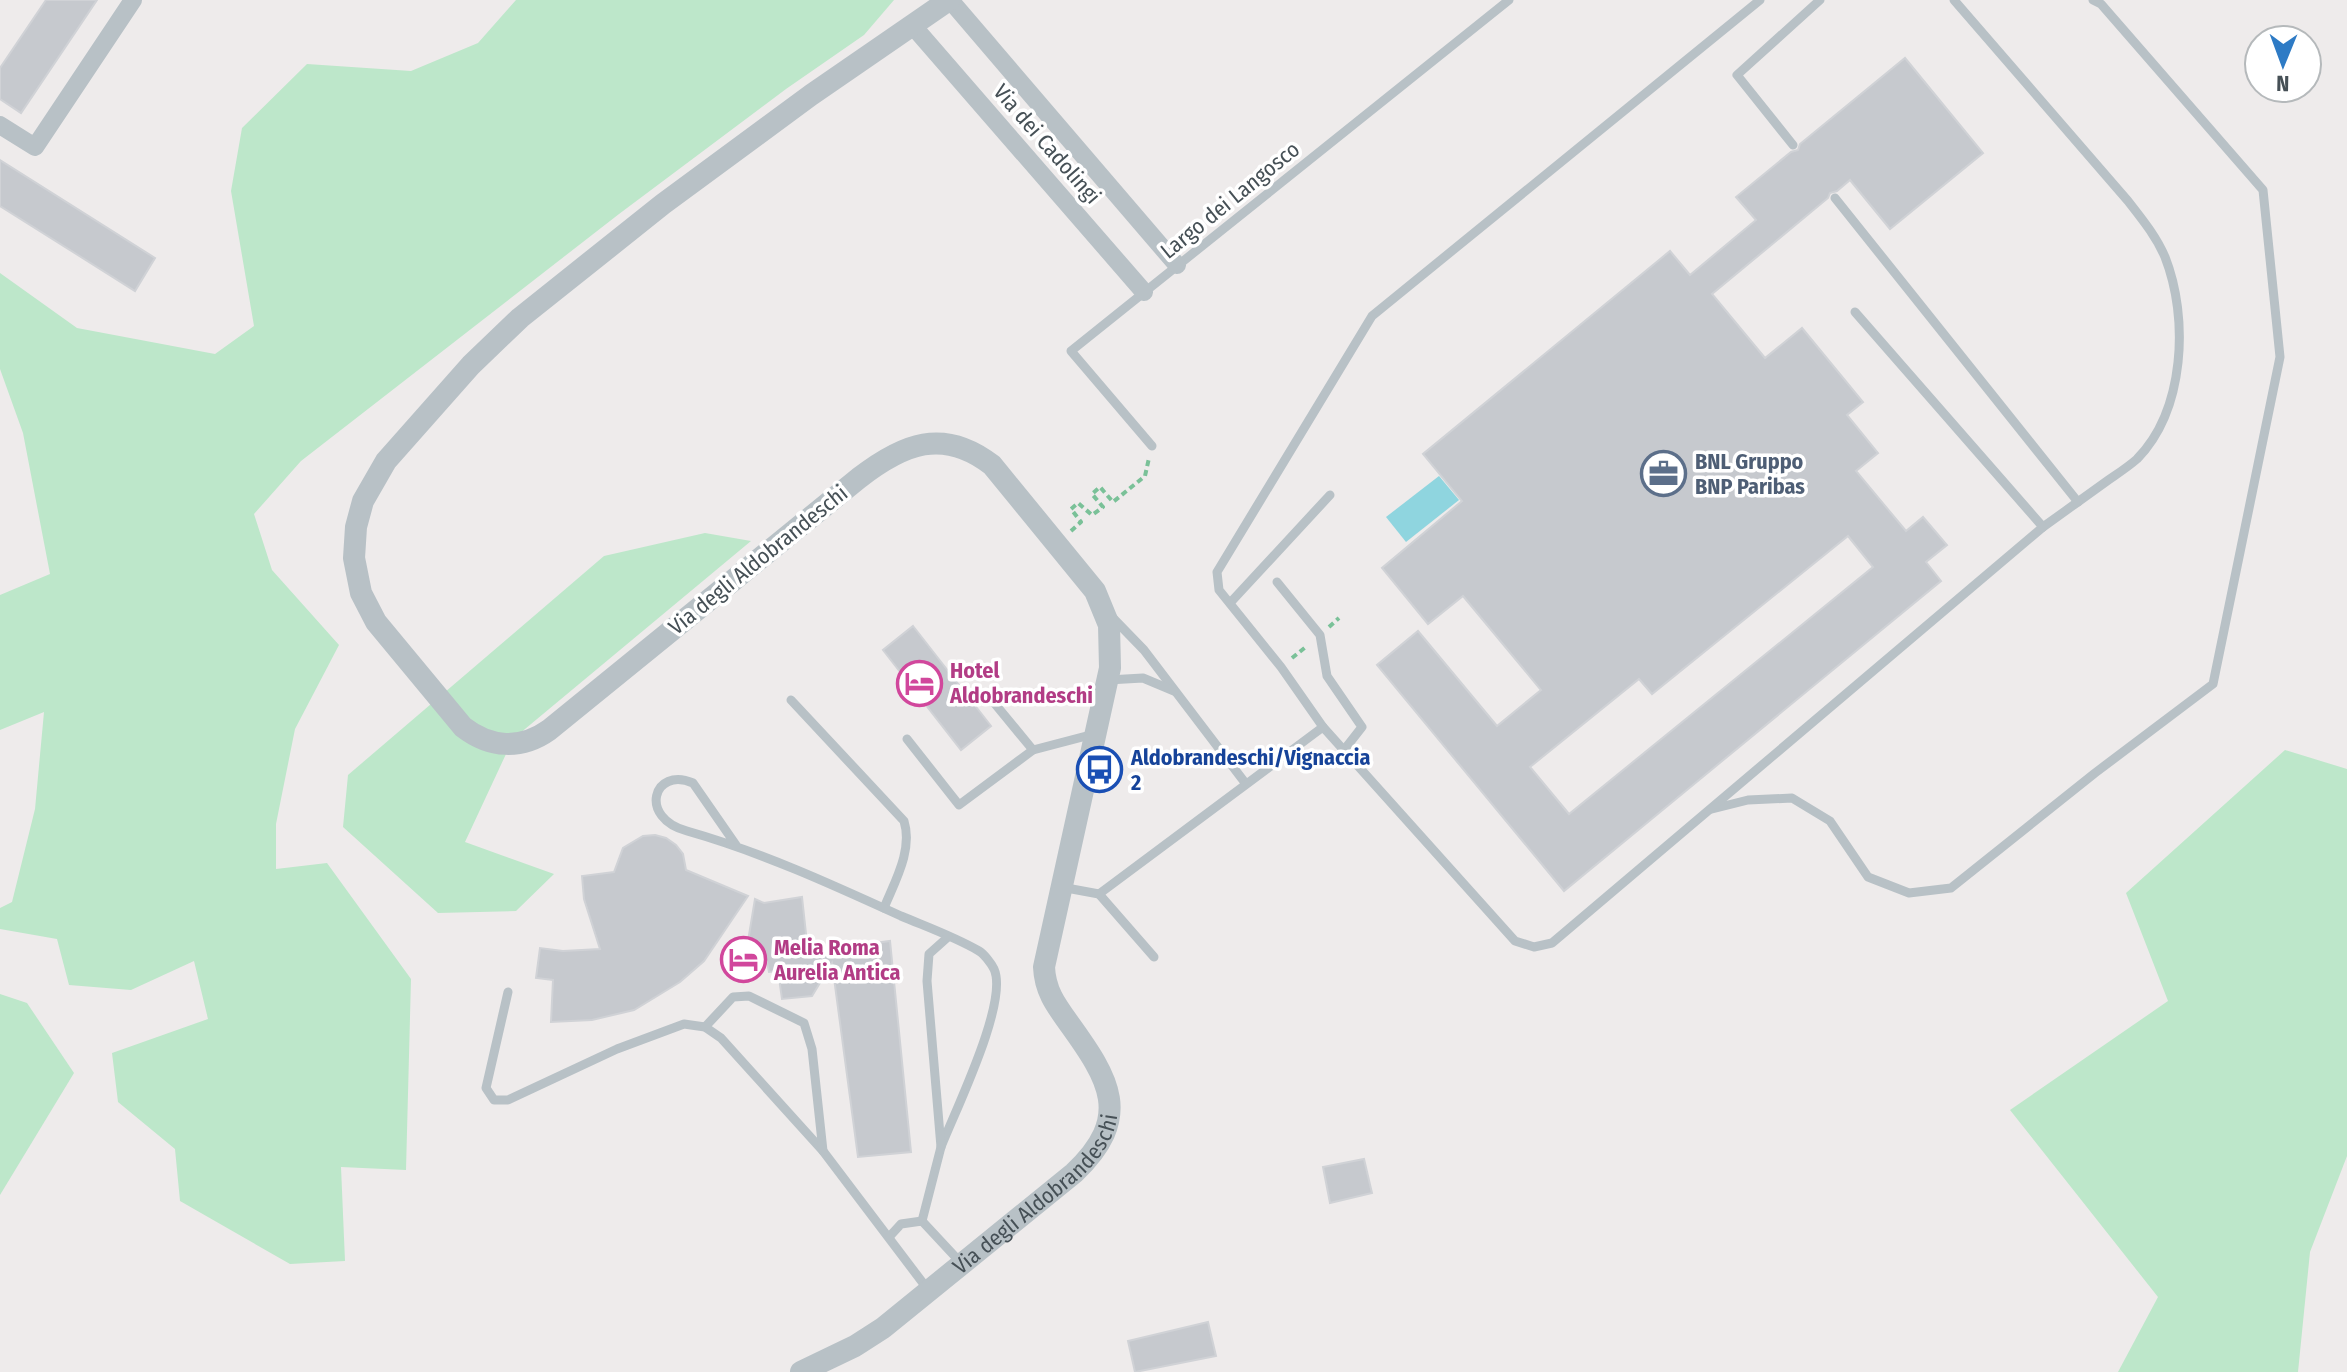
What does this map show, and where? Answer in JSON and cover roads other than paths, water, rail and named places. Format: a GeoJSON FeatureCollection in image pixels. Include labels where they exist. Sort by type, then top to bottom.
{"type":"FeatureCollection","features":[{"type":"Feature","properties":{"kind":"street"},"geometry":{"type":"LineString","coordinates":[[0,125],[35,147],[133,0]]}},
{"type":"Feature","properties":{"kind":"street","name":"Via degli Aldobrandeschi"},"geometry":{"type":"LineString","coordinates":[[801,1372],[869,1338],[929,1291],[1074,1173],[1095,1152],[1107,1131],[1110,1113],[1104,1080],[1094,1059],[1052,999],[1044,979],[1046,953],[1108,680],[1111,647],[1104,608],[1095,591],[1001,473],[981,457],[941,444],[900,450],[859,478],[549,730],[530,741],[514,745],[489,742],[463,727],[376,622],[358,583],[355,537],[359,514],[371,485],[401,441],[471,365],[520,318],[663,204],[811,95],[950,0]]}},
{"type":"Feature","properties":{"kind":"street","name":"Via dei Cadolingi"},"geometry":{"type":"LineString","coordinates":[[950,0],[1177,265]]}},
{"type":"Feature","properties":{"kind":"street","name":"Via dei Cadolingi"},"geometry":{"type":"LineString","coordinates":[[913,26],[1144,292]]}},
{"type":"Feature","properties":{"kind":"lane","name":"Largo dei Langosco"},"geometry":{"type":"LineString","coordinates":[[1152,446],[1071,351],[1509,0]]}},
{"type":"Feature","properties":{"kind":"lane"},"geometry":{"type":"LineString","coordinates":[[1760,0],[1372,316],[1217,572],[1219,590],[1281,667],[1323,727],[1515,941],[1534,947],[1552,943],[2043,527],[2136,460],[2158,433],[2172,391],[2178,332],[2171,277],[2151,231],[1954,0]]}},
{"type":"Feature","properties":{"kind":"lane"},"geometry":{"type":"LineString","coordinates":[[1793,145],[1737,75],[1820,0]]}},
{"type":"Feature","properties":{"kind":"lane"},"geometry":{"type":"LineString","coordinates":[[1709,810],[1748,800],[1792,798],[1830,821],[1868,877],[1909,893],[1951,888],[2213,684],[2280,357],[2263,190],[2101,4],[2093,0]]}},
{"type":"Feature","properties":{"kind":"lane"},"geometry":{"type":"LineString","coordinates":[[1835,198],[2078,502]]}},
{"type":"Feature","properties":{"kind":"lane"},"geometry":{"type":"LineString","coordinates":[[1855,312],[2043,527]]}},
{"type":"Feature","properties":{"kind":"lane"},"geometry":{"type":"LineString","coordinates":[[1230,603],[1330,495]]}},
{"type":"Feature","properties":{"kind":"lane"},"geometry":{"type":"LineString","coordinates":[[1277,582],[1320,635],[1327,676],[1362,727],[1344,750]]}},
{"type":"Feature","properties":{"kind":"lane"},"geometry":{"type":"LineString","coordinates":[[1104,608],[1144,650],[1246,784]]}},
{"type":"Feature","properties":{"kind":"lane"},"geometry":{"type":"LineString","coordinates":[[1108,680],[1143,678],[1174,691]]}},
{"type":"Feature","properties":{"kind":"lane"},"geometry":{"type":"LineString","coordinates":[[986,693],[1033,750]]}},
{"type":"Feature","properties":{"kind":"lane"},"geometry":{"type":"LineString","coordinates":[[791,700],[904,821],[907,832],[902,864],[884,908]]}},
{"type":"Feature","properties":{"kind":"lane"},"geometry":{"type":"LineString","coordinates":[[1099,894],[1323,727]]}},
{"type":"Feature","properties":{"kind":"lane"},"geometry":{"type":"LineString","coordinates":[[907,739],[959,805],[1033,750],[1097,733]]}},
{"type":"Feature","properties":{"kind":"lane"},"geometry":{"type":"LineString","coordinates":[[736,845],[693,783],[677,779],[657,792],[655,805],[663,820],[680,830],[736,845],[884,908],[982,952],[994,970],[998,990],[994,1014],[941,1147],[922,1221]]}},
{"type":"Feature","properties":{"kind":"lane"},"geometry":{"type":"LineString","coordinates":[[1061,887],[1099,894],[1154,957]]}},
{"type":"Feature","properties":{"kind":"lane"},"geometry":{"type":"LineString","coordinates":[[941,1147],[927,981],[929,954],[948,937]]}},
{"type":"Feature","properties":{"kind":"lane"},"geometry":{"type":"LineString","coordinates":[[508,992],[486,1088],[490,1097],[499,1101],[508,1100],[617,1049],[684,1024],[705,1027],[721,1038],[823,1151],[929,1291]]}},
{"type":"Feature","properties":{"kind":"lane"},"geometry":{"type":"LineString","coordinates":[[705,1027],[733,997],[749,996],[804,1023],[812,1049],[823,1151]]}},
{"type":"Feature","properties":{"kind":"lane"},"geometry":{"type":"LineString","coordinates":[[922,1221],[962,1264]]}},
{"type":"Feature","properties":{"kind":"lane"},"geometry":{"type":"LineString","coordinates":[[890,1236],[901,1224],[922,1221]]}},
{"type":"Feature","properties":{"kind":"water"},"geometry":{"type":"Polygon","coordinates":[[[1439,476],[1459,500],[1406,542],[1386,517],[1439,476]]]}},
{"type":"Feature","properties":{"kind":"place","name":"BNL Gruppo BNP Paribas"},"geometry":{"type":"Point","coordinates":[1664,474]}},
{"type":"Feature","properties":{"kind":"place","name":"Hotel Aldobrandeschi"},"geometry":{"type":"Point","coordinates":[919,683]}},
{"type":"Feature","properties":{"kind":"place","name":"Aldobrandeschi/Vignaccia 2"},"geometry":{"type":"Point","coordinates":[1100,770]}},
{"type":"Feature","properties":{"kind":"place","name":"Melia Roma Aurelia Antica"},"geometry":{"type":"Point","coordinates":[743,960]}}]}
